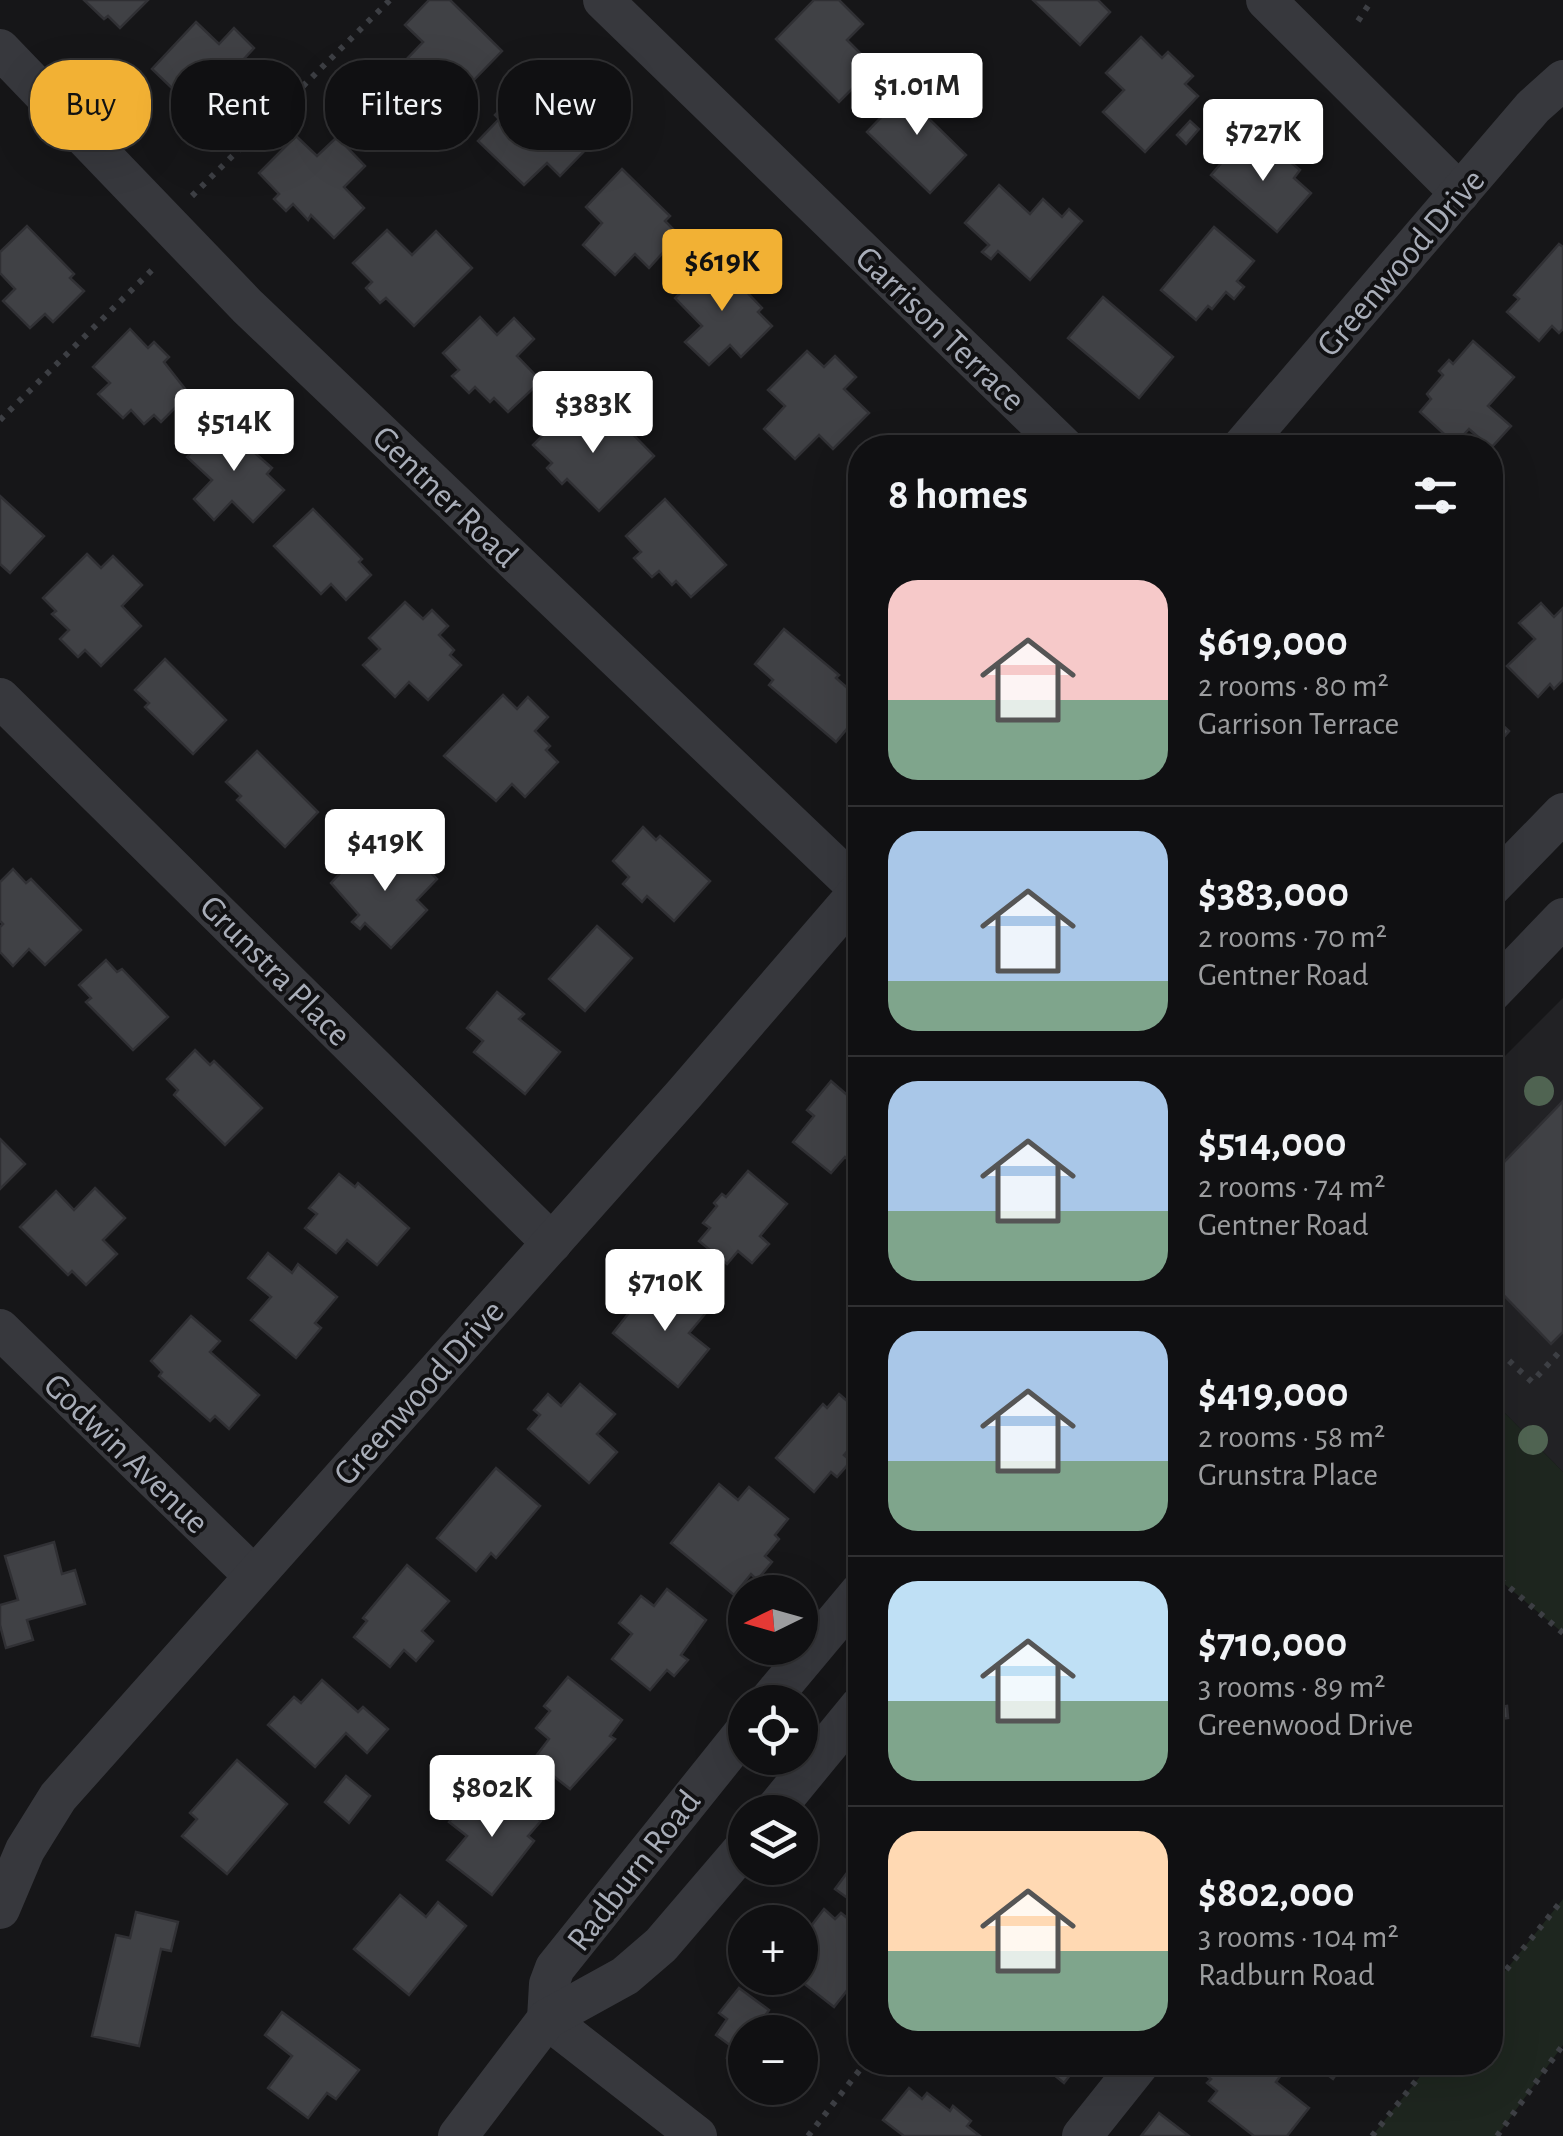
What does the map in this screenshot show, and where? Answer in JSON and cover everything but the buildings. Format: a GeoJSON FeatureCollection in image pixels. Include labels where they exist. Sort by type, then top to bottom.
{"type":"FeatureCollection","features":[{"type":"Feature","properties":{"kind":"street","name":"Garrison Terrace"},"geometry":{"type":"LineString","coordinates":[[602,0],[1052,435]]}},
{"type":"Feature","properties":{"kind":"street"},"geometry":{"type":"LineString","coordinates":[[1266,0],[1460,193]]}},
{"type":"Feature","properties":{"kind":"street","name":"Gentner Road"},"geometry":{"type":"LineString","coordinates":[[0,49],[246,306],[848,879]]}},
{"type":"Feature","properties":{"kind":"street","name":"Greenwood Drive"},"geometry":{"type":"LineString","coordinates":[[1252,435],[1534,107],[1563,80]]}},
{"type":"Feature","properties":{"kind":"street","name":"Grunstra Place"},"geometry":{"type":"LineString","coordinates":[[0,698],[552,1243]]}},
{"type":"Feature","properties":{"kind":"street"},"geometry":{"type":"LineString","coordinates":[[1503,875],[1563,813]]}},
{"type":"Feature","properties":{"kind":"street","name":"Greenwood Drive"},"geometry":{"type":"LineString","coordinates":[[0,1909],[25,1850],[58,1797],[552,1243],[848,904]]}},
{"type":"Feature","properties":{"kind":"street"},"geometry":{"type":"LineString","coordinates":[[1503,980],[1563,918]]}},
{"type":"Feature","properties":{"kind":"street","name":"Godwin Avenue"},"geometry":{"type":"LineString","coordinates":[[0,1329],[254,1576]]}},
{"type":"Feature","properties":{"kind":"street"},"geometry":{"type":"LineString","coordinates":[[782,1685],[848,1606]]}},
{"type":"Feature","properties":{"kind":"street"},"geometry":{"type":"LineString","coordinates":[[787,1795],[848,1721]]}},
{"type":"Feature","properties":{"kind":"street","name":"Radburn Road"},"geometry":{"type":"LineString","coordinates":[[547,2019],[549,1984],[555,1968],[728,1752]]}},
{"type":"Feature","properties":{"kind":"street","name":"Radburn Road"},"geometry":{"type":"LineString","coordinates":[[458,2136],[547,2019],[626,1976],[661,1945],[728,1867]]}},
{"type":"Feature","properties":{"kind":"street"},"geometry":{"type":"LineString","coordinates":[[547,2019],[697,2136]]}},
{"type":"Feature","properties":{"kind":"street"},"geometry":{"type":"LineString","coordinates":[[1082,2136],[1131,2075]]}},
{"type":"Feature","properties":{"kind":"path"},"geometry":{"type":"LineString","coordinates":[[0,420],[242,150],[390,0]]}},
{"type":"Feature","properties":{"kind":"path"},"geometry":{"type":"LineString","coordinates":[[1358,21],[1372,0]]}},
{"type":"Feature","properties":{"kind":"path"},"geometry":{"type":"LineString","coordinates":[[1503,1355],[1532,1382],[1563,1348]]}},
{"type":"Feature","properties":{"kind":"path"},"geometry":{"type":"LineString","coordinates":[[1503,1582],[1563,1632]]}},
{"type":"Feature","properties":{"kind":"path"},"geometry":{"type":"LineString","coordinates":[[1503,1974],[1563,1899]]}},
{"type":"Feature","properties":{"kind":"path"},"geometry":{"type":"LineString","coordinates":[[1497,2136],[1563,2045]]}},
{"type":"Feature","properties":{"kind":"path"},"geometry":{"type":"LineString","coordinates":[[808,2136],[856,2075]]}},
{"type":"Feature","properties":{"kind":"path"},"geometry":{"type":"LineString","coordinates":[[1372,2136],[1421,2075]]}},
{"type":"Feature","properties":{"kind":"shaded area"},"geometry":{"type":"Polygon","coordinates":[[[1563,998],[1563,1472],[1503,1411],[1503,1058],[1563,998]]]}},
{"type":"Feature","properties":{"kind":"shaded area"},"geometry":{"type":"Polygon","coordinates":[[[1503,1411],[1563,1472],[1563,1633],[1503,1583],[1503,1411]]]}},
{"type":"Feature","properties":{"kind":"shaded area"},"geometry":{"type":"Polygon","coordinates":[[[1563,1899],[1563,2045],[1497,2136],[1372,2136],[1421,2075],[1503,2075],[1503,1974],[1563,1899]]]}}]}
